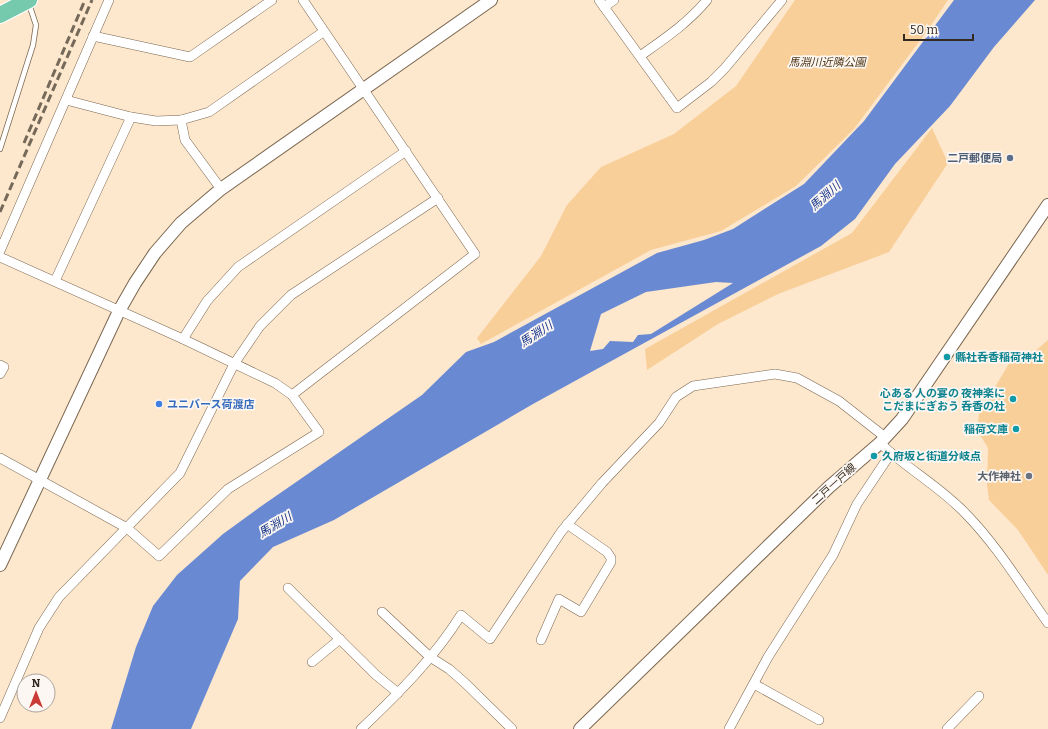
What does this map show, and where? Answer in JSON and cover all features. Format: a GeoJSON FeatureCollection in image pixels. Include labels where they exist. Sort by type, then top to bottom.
{"type":"FeatureCollection","features":[{"type":"Feature","properties":{"kind":"highway"},"geometry":{"type":"LineString","coordinates":[[0,15],[29,0]]}},
{"type":"Feature","properties":{"kind":"street"},"geometry":{"type":"LineString","coordinates":[[0,252],[109,0]]}},
{"type":"Feature","properties":{"kind":"street"},"geometry":{"type":"LineString","coordinates":[[93,36],[190,57],[272,0]]}},
{"type":"Feature","properties":{"kind":"street"},"geometry":{"type":"LineString","coordinates":[[292,395],[475,254],[302,0]]}},
{"type":"Feature","properties":{"kind":"street"},"geometry":{"type":"LineString","coordinates":[[0,565],[119,311],[155,253],[181,223],[221,189],[491,0]]}},
{"type":"Feature","properties":{"kind":"street"},"geometry":{"type":"LineString","coordinates":[[614,0],[602,4],[677,108],[711,82],[725,68],[782,0]]}},
{"type":"Feature","properties":{"kind":"street"},"geometry":{"type":"LineString","coordinates":[[640,56],[675,32],[697,12],[707,0]]}},
{"type":"Feature","properties":{"kind":"street"},"geometry":{"type":"LineString","coordinates":[[66,100],[131,117],[156,121],[181,120],[209,112],[323,32]]}},
{"type":"Feature","properties":{"kind":"street"},"geometry":{"type":"LineString","coordinates":[[55,281],[131,117]]}},
{"type":"Feature","properties":{"kind":"street"},"geometry":{"type":"LineString","coordinates":[[181,120],[185,140],[221,189]]}},
{"type":"Feature","properties":{"kind":"street"},"geometry":{"type":"LineString","coordinates":[[183,339],[207,301],[238,267],[406,151]]}},
{"type":"Feature","properties":{"kind":"street"},"geometry":{"type":"LineString","coordinates":[[0,718],[4,698],[39,628],[59,597],[180,473],[234,364],[260,326],[291,294],[438,198]]}},
{"type":"Feature","properties":{"kind":"street","name":"二戸一戸線"},"geometry":{"type":"LineString","coordinates":[[580,729],[829,487],[883,440],[902,419],[1048,206]]}},
{"type":"Feature","properties":{"kind":"street"},"geometry":{"type":"LineString","coordinates":[[0,257],[183,339],[275,383],[292,395],[319,432],[228,489],[159,556],[127,528],[41,479],[0,458]]}},
{"type":"Feature","properties":{"kind":"street"},"geometry":{"type":"LineString","coordinates":[[0,365],[4,367],[0,374]]}},
{"type":"Feature","properties":{"kind":"street"},"geometry":{"type":"LineString","coordinates":[[361,729],[398,693],[430,657],[446,638],[461,615],[490,639],[567,524],[602,483],[659,423],[676,397],[693,386],[775,374],[797,378],[839,401],[883,440],[891,453],[942,491],[968,515],[1015,576],[1048,623]]}},
{"type":"Feature","properties":{"kind":"street"},"geometry":{"type":"LineString","coordinates":[[728,729],[768,657],[833,555],[858,504],[891,453]]}},
{"type":"Feature","properties":{"kind":"street"},"geometry":{"type":"LineString","coordinates":[[541,640],[559,599],[581,612],[612,558],[607,552],[567,524]]}},
{"type":"Feature","properties":{"kind":"street"},"geometry":{"type":"LineString","coordinates":[[288,588],[376,675],[398,693]]}},
{"type":"Feature","properties":{"kind":"street"},"geometry":{"type":"LineString","coordinates":[[382,612],[430,657],[449,669],[512,729]]}},
{"type":"Feature","properties":{"kind":"street"},"geometry":{"type":"LineString","coordinates":[[312,662],[340,639]]}},
{"type":"Feature","properties":{"kind":"street"},"geometry":{"type":"LineString","coordinates":[[754,684],[819,720]]}},
{"type":"Feature","properties":{"kind":"street"},"geometry":{"type":"LineString","coordinates":[[947,729],[978,696]]}},
{"type":"Feature","properties":{"kind":"lane"},"geometry":{"type":"LineString","coordinates":[[0,149],[33,45],[36,25],[29,0]]}},
{"type":"Feature","properties":{"kind":"green space","name":"馬淵川近隣公園"},"geometry":{"type":"Polygon","coordinates":[[[795,0],[948,0],[930,27],[854,129],[796,186],[721,231],[651,250],[481,344],[477,338],[541,256],[567,205],[601,167],[674,134],[736,86],[795,0]]]}},
{"type":"Feature","properties":{"kind":"green space"},"geometry":{"type":"Polygon","coordinates":[[[932,128],[948,163],[889,252],[778,294],[718,324],[647,370],[645,349],[852,233],[932,128]]]}},
{"type":"Feature","properties":{"kind":"green space"},"geometry":{"type":"Polygon","coordinates":[[[1048,340],[1048,575],[1018,530],[989,500],[987,485],[988,448],[977,430],[979,414],[1014,355],[1033,353],[1048,340]]]}},
{"type":"Feature","properties":{"kind":"water","name":"馬淵川"},"geometry":{"type":"Polygon","coordinates":[[[954,0],[1035,0],[994,47],[950,106],[895,164],[855,219],[821,246],[533,404],[334,520],[273,547],[240,581],[238,619],[191,729],[111,729],[136,647],[153,606],[177,575],[223,534],[422,395],[466,352],[494,342],[657,253],[704,240],[733,229],[804,184],[864,121],[954,0]],[[716,282],[646,292],[601,314],[590,351],[603,349],[610,341],[633,342],[638,335],[651,334],[733,283],[716,282]]]}},
{"type":"Feature","properties":{"kind":"railway"},"geometry":{"type":"LineString","coordinates":[[24,143],[85,0]]}},
{"type":"Feature","properties":{"kind":"railway"},"geometry":{"type":"LineString","coordinates":[[0,212],[92,0]]}},
{"type":"Feature","properties":{"kind":"place","name":"二戸郵便局"},"geometry":{"type":"Point","coordinates":[1010,158]}},
{"type":"Feature","properties":{"kind":"place","name":"縣社呑香稲荷神社"},"geometry":{"type":"Point","coordinates":[947,357]}},
{"type":"Feature","properties":{"kind":"place","name":"心ある 人の宴の 夜神楽に こだまにぎおう 呑香の社"},"geometry":{"type":"Point","coordinates":[1013,399]}},
{"type":"Feature","properties":{"kind":"place","name":"ユニバース荷渡店"},"geometry":{"type":"Point","coordinates":[159,404]}},
{"type":"Feature","properties":{"kind":"place","name":"稲荷文庫"},"geometry":{"type":"Point","coordinates":[1016,429]}},
{"type":"Feature","properties":{"kind":"place","name":"久府坂と街道分岐点"},"geometry":{"type":"Point","coordinates":[874,456]}},
{"type":"Feature","properties":{"kind":"place","name":"大作神社"},"geometry":{"type":"Point","coordinates":[1029,476]}}]}
